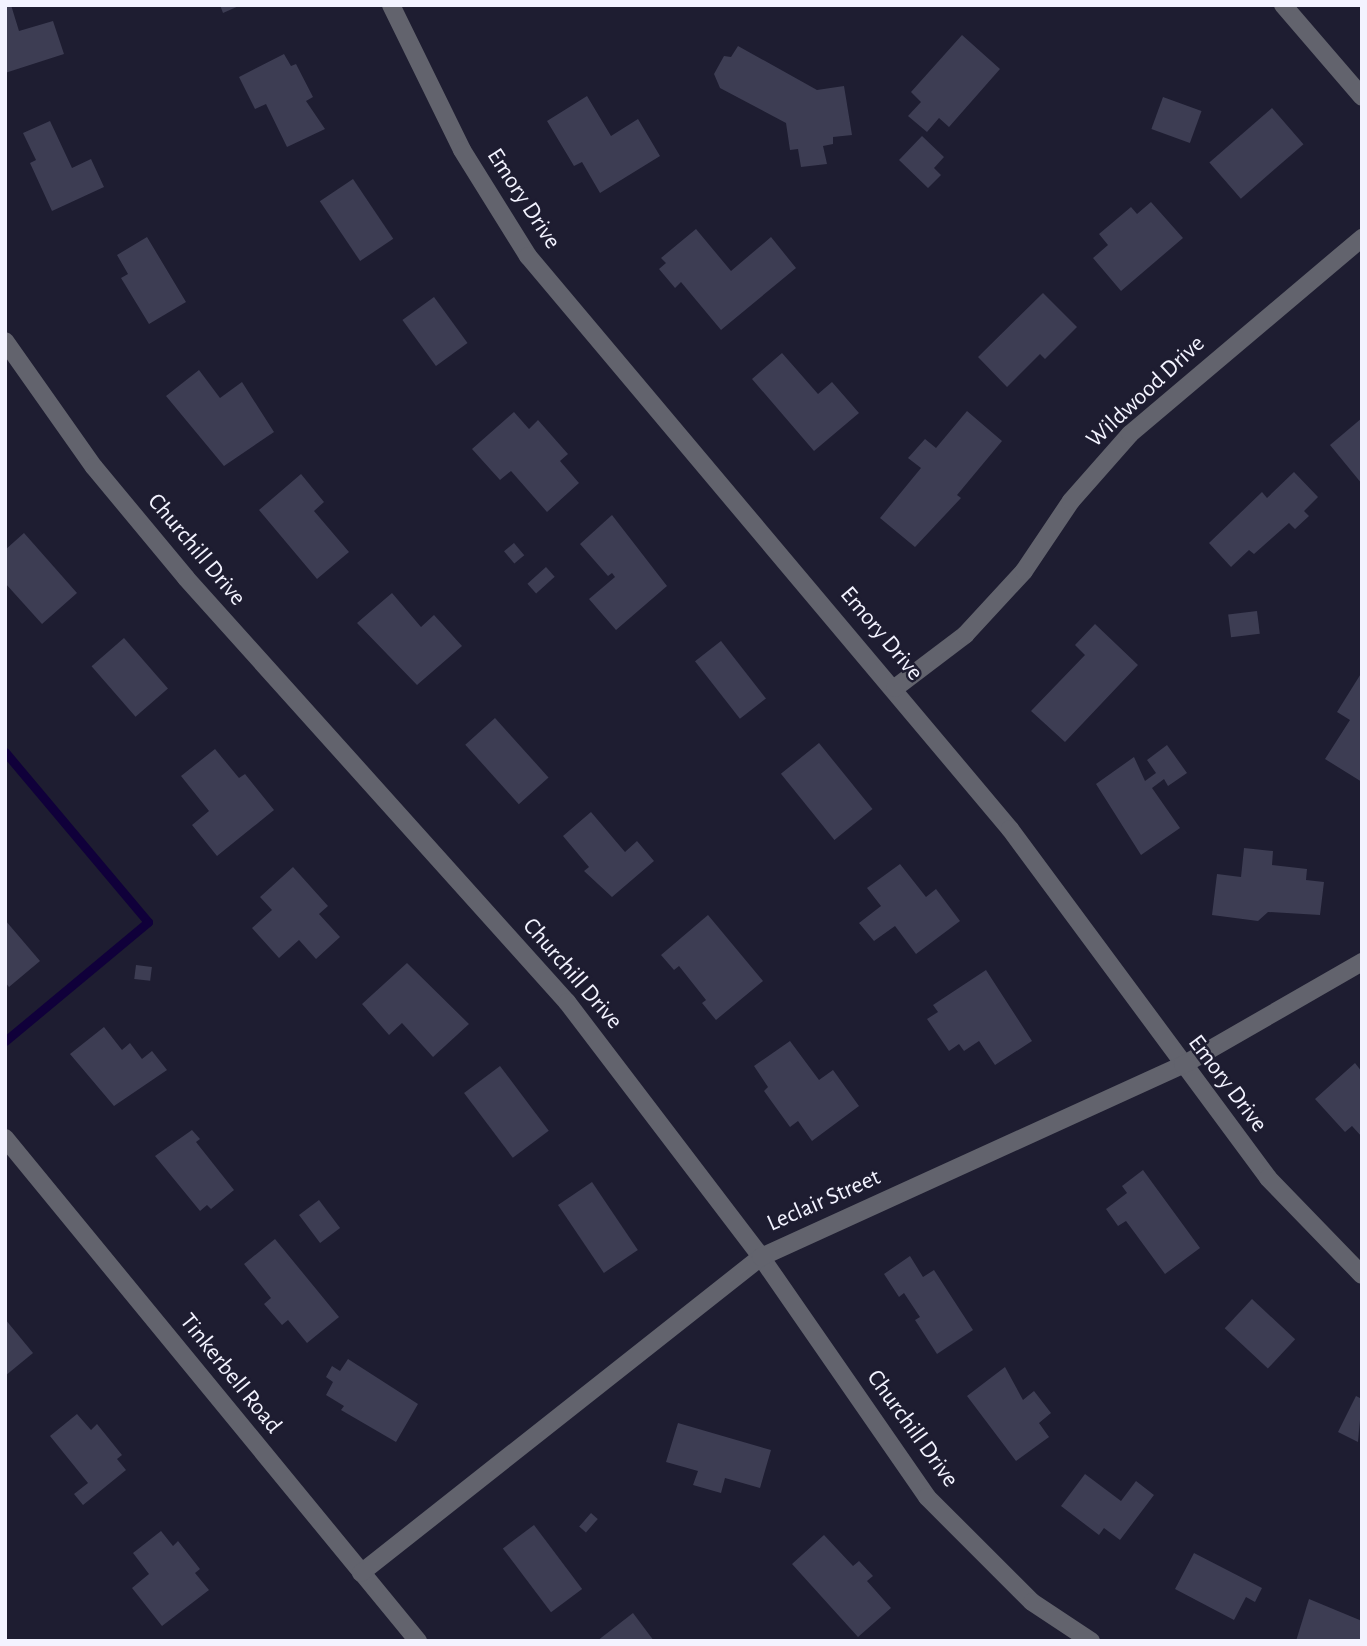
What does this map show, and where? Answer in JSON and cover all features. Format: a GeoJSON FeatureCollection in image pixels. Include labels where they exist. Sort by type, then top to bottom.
{"type":"FeatureCollection","features":[{"type":"Feature","properties":{"kind":"street","name":"Emory Drive"},"geometry":{"type":"LineString","coordinates":[[391,5],[462,150],[528,256],[895,688],[1010,829],[1268,1178],[1362,1275]]}},
{"type":"Feature","properties":{"kind":"street"},"geometry":{"type":"LineString","coordinates":[[1283,5],[1362,97]]}},
{"type":"Feature","properties":{"kind":"street","name":"Wildwood Drive"},"geometry":{"type":"LineString","coordinates":[[895,688],[974,626],[1024,571],[1071,501],[1130,434],[1362,238]]}},
{"type":"Feature","properties":{"kind":"street","name":"Churchill Drive"},"geometry":{"type":"LineString","coordinates":[[5,341],[94,467],[186,579],[567,1002],[761,1257],[928,1497],[1032,1602],[1091,1641]]}},
{"type":"Feature","properties":{"kind":"street","name":"Leclair Street"},"geometry":{"type":"LineString","coordinates":[[361,1573],[761,1257],[1182,1065],[1362,962]]}},
{"type":"Feature","properties":{"kind":"street","name":"Tinkerbell Road"},"geometry":{"type":"LineString","coordinates":[[5,1138],[418,1641]]}},
{"type":"Feature","properties":{"kind":"building"},"geometry":{"type":"Polygon","coordinates":[[[5,5],[11,5],[19,31],[53,21],[64,54],[5,73],[5,5]]]}},
{"type":"Feature","properties":{"kind":"building"},"geometry":{"type":"Polygon","coordinates":[[[220,5],[241,5],[223,13],[220,5]]]}},
{"type":"Feature","properties":{"kind":"building"},"geometry":{"type":"Polygon","coordinates":[[[962,35],[1000,69],[949,127],[939,118],[927,132],[908,116],[921,102],[911,92],[962,35]]]}},
{"type":"Feature","properties":{"kind":"building"},"geometry":{"type":"Polygon","coordinates":[[[738,46],[817,90],[844,86],[852,135],[833,137],[833,144],[823,146],[827,164],[801,167],[798,149],[790,150],[786,123],[720,88],[714,74],[724,56],[731,57],[738,46]]]}},
{"type":"Feature","properties":{"kind":"building"},"geometry":{"type":"Polygon","coordinates":[[[284,54],[291,66],[296,64],[313,97],[306,101],[325,129],[287,147],[266,104],[255,109],[239,77],[284,54]]]}},
{"type":"Feature","properties":{"kind":"building"},"geometry":{"type":"Polygon","coordinates":[[[587,96],[611,136],[638,119],[660,156],[600,193],[582,162],[574,166],[547,121],[587,96]]]}},
{"type":"Feature","properties":{"kind":"building"},"geometry":{"type":"Polygon","coordinates":[[[1163,97],[1202,111],[1190,143],[1151,129],[1163,97]]]}},
{"type":"Feature","properties":{"kind":"building"},"geometry":{"type":"Polygon","coordinates":[[[1272,108],[1303,144],[1241,199],[1209,162],[1272,108]]]}},
{"type":"Feature","properties":{"kind":"building"},"geometry":{"type":"Polygon","coordinates":[[[50,121],[72,168],[91,159],[104,187],[52,211],[30,163],[36,160],[23,133],[50,121]]]}},
{"type":"Feature","properties":{"kind":"building"},"geometry":{"type":"Polygon","coordinates":[[[922,136],[944,157],[934,168],[941,175],[928,188],[899,160],[922,136]]]}},
{"type":"Feature","properties":{"kind":"building"},"geometry":{"type":"Polygon","coordinates":[[[353,179],[393,239],[360,261],[320,201],[353,179]]]}},
{"type":"Feature","properties":{"kind":"building"},"geometry":{"type":"Polygon","coordinates":[[[1151,202],[1183,238],[1121,291],[1093,258],[1108,245],[1099,234],[1131,207],[1137,214],[1151,202]]]}},
{"type":"Feature","properties":{"kind":"building"},"geometry":{"type":"Polygon","coordinates":[[[696,229],[731,271],[771,237],[796,268],[721,330],[681,282],[675,288],[659,269],[666,263],[661,258],[696,229]]]}},
{"type":"Feature","properties":{"kind":"building"},"geometry":{"type":"Polygon","coordinates":[[[147,237],[186,302],[149,324],[121,278],[128,274],[117,255],[147,237]]]}},
{"type":"Feature","properties":{"kind":"building"},"geometry":{"type":"Polygon","coordinates":[[[1043,293],[1077,327],[1045,359],[1040,354],[1007,387],[978,357],[1043,293]]]}},
{"type":"Feature","properties":{"kind":"building"},"geometry":{"type":"Polygon","coordinates":[[[434,297],[468,343],[436,366],[402,320],[434,297]]]}},
{"type":"Feature","properties":{"kind":"building"},"geometry":{"type":"Polygon","coordinates":[[[782,353],[818,394],[832,382],[859,413],[814,451],[752,379],[782,353]]]}},
{"type":"Feature","properties":{"kind":"building"},"geometry":{"type":"Polygon","coordinates":[[[199,370],[220,398],[242,382],[274,432],[224,466],[166,396],[199,370]]]}},
{"type":"Feature","properties":{"kind":"building"},"geometry":{"type":"Polygon","coordinates":[[[967,411],[1002,441],[957,495],[961,498],[915,547],[880,518],[921,468],[908,458],[925,439],[936,448],[967,411]]]}},
{"type":"Feature","properties":{"kind":"building"},"geometry":{"type":"Polygon","coordinates":[[[514,412],[529,429],[538,420],[568,454],[560,461],[579,483],[547,512],[511,471],[500,480],[472,449],[514,412]]]}},
{"type":"Feature","properties":{"kind":"building"},"geometry":{"type":"Polygon","coordinates":[[[1362,418],[1362,484],[1330,445],[1362,418]]]}},
{"type":"Feature","properties":{"kind":"building"},"geometry":{"type":"Polygon","coordinates":[[[1294,472],[1318,497],[1304,511],[1309,516],[1295,529],[1289,523],[1254,554],[1249,550],[1231,567],[1209,543],[1262,492],[1267,498],[1294,472]]]}},
{"type":"Feature","properties":{"kind":"building"},"geometry":{"type":"Polygon","coordinates":[[[301,474],[324,502],[314,511],[349,552],[317,579],[259,510],[301,474]]]}},
{"type":"Feature","properties":{"kind":"building"},"geometry":{"type":"Polygon","coordinates":[[[612,515],[667,586],[616,630],[589,599],[615,577],[612,573],[608,576],[580,544],[612,515]]]}},
{"type":"Feature","properties":{"kind":"building"},"geometry":{"type":"Polygon","coordinates":[[[24,533],[77,593],[42,624],[5,583],[5,550],[24,533]]]}},
{"type":"Feature","properties":{"kind":"building"},"geometry":{"type":"Polygon","coordinates":[[[514,543],[524,555],[514,564],[504,551],[514,543]]]}},
{"type":"Feature","properties":{"kind":"building"},"geometry":{"type":"Polygon","coordinates":[[[546,567],[555,577],[536,593],[527,584],[546,567]]]}},
{"type":"Feature","properties":{"kind":"building"},"geometry":{"type":"Polygon","coordinates":[[[392,593],[421,627],[434,615],[462,646],[417,685],[357,623],[392,593]]]}},
{"type":"Feature","properties":{"kind":"building"},"geometry":{"type":"Polygon","coordinates":[[[1257,611],[1260,634],[1231,637],[1228,615],[1257,611]]]}},
{"type":"Feature","properties":{"kind":"building"},"geometry":{"type":"Polygon","coordinates":[[[1095,624],[1138,665],[1065,742],[1031,711],[1085,655],[1075,645],[1095,624]]]}},
{"type":"Feature","properties":{"kind":"building"},"geometry":{"type":"Polygon","coordinates":[[[124,638],[168,689],[136,717],[92,666],[124,638]]]}},
{"type":"Feature","properties":{"kind":"building"},"geometry":{"type":"Polygon","coordinates":[[[721,641],[766,699],[740,719],[695,661],[721,641]]]}},
{"type":"Feature","properties":{"kind":"building"},"geometry":{"type":"Polygon","coordinates":[[[1362,672],[1362,782],[1325,759],[1350,720],[1337,712],[1362,672]]]}},
{"type":"Feature","properties":{"kind":"building"},"geometry":{"type":"Polygon","coordinates":[[[495,718],[549,777],[519,804],[465,745],[495,718]]]}},
{"type":"Feature","properties":{"kind":"building"},"geometry":{"type":"Polygon","coordinates":[[[819,743],[872,809],[834,840],[781,774],[819,743]]]}},
{"type":"Feature","properties":{"kind":"building"},"geometry":{"type":"Polygon","coordinates":[[[1167,745],[1187,773],[1168,786],[1164,779],[1152,788],[1180,828],[1141,855],[1096,784],[1134,757],[1145,781],[1156,773],[1147,760],[1167,745]]]}},
{"type":"Feature","properties":{"kind":"building"},"geometry":{"type":"Polygon","coordinates":[[[215,749],[239,778],[245,774],[274,810],[217,856],[192,825],[209,811],[181,776],[215,749]]]}},
{"type":"Feature","properties":{"kind":"building"},"geometry":{"type":"Polygon","coordinates":[[[591,812],[625,852],[637,841],[654,861],[612,897],[584,871],[589,867],[563,836],[591,812]]]}},
{"type":"Feature","properties":{"kind":"building"},"geometry":{"type":"Polygon","coordinates":[[[1244,848],[1273,851],[1272,865],[1307,869],[1306,880],[1324,882],[1320,915],[1268,912],[1258,921],[1212,915],[1217,874],[1241,877],[1244,848]]]}},
{"type":"Feature","properties":{"kind":"building"},"geometry":{"type":"Polygon","coordinates":[[[900,864],[926,897],[936,889],[960,921],[916,954],[895,926],[874,941],[859,923],[881,906],[867,888],[900,864]]]}},
{"type":"Feature","properties":{"kind":"building"},"geometry":{"type":"Polygon","coordinates":[[[293,867],[328,906],[319,914],[340,937],[316,959],[299,940],[279,958],[252,928],[272,910],[260,897],[293,867]]]}},
{"type":"Feature","properties":{"kind":"building"},"geometry":{"type":"Polygon","coordinates":[[[708,915],[763,981],[716,1020],[702,1003],[706,1000],[679,966],[674,970],[661,955],[708,915]]]}},
{"type":"Feature","properties":{"kind":"building"},"geometry":{"type":"Polygon","coordinates":[[[5,920],[40,961],[9,987],[5,982],[5,920]]]}},
{"type":"Feature","properties":{"kind":"building"},"geometry":{"type":"Polygon","coordinates":[[[407,963],[469,1024],[433,1057],[402,1023],[389,1035],[362,1004],[407,963]]]}},
{"type":"Feature","properties":{"kind":"building"},"geometry":{"type":"Polygon","coordinates":[[[136,965],[152,967],[150,981],[134,979],[136,965]]]}},
{"type":"Feature","properties":{"kind":"building"},"geometry":{"type":"Polygon","coordinates":[[[986,970],[1032,1041],[995,1065],[979,1041],[964,1051],[959,1044],[949,1051],[927,1019],[938,1012],[933,1005],[986,970]]]}},
{"type":"Feature","properties":{"kind":"building"},"geometry":{"type":"Polygon","coordinates":[[[104,1027],[122,1050],[130,1043],[142,1059],[152,1051],[167,1070],[114,1106],[70,1054],[104,1027]]]}},
{"type":"Feature","properties":{"kind":"building"},"geometry":{"type":"Polygon","coordinates":[[[790,1041],[819,1080],[833,1070],[859,1106],[812,1141],[798,1121],[790,1127],[764,1091],[768,1087],[754,1066],[790,1041]]]}},
{"type":"Feature","properties":{"kind":"building"},"geometry":{"type":"Polygon","coordinates":[[[1355,1063],[1362,1072],[1362,1137],[1352,1126],[1345,1132],[1315,1099],[1355,1063]]]}},
{"type":"Feature","properties":{"kind":"building"},"geometry":{"type":"Polygon","coordinates":[[[500,1066],[549,1131],[513,1158],[464,1093],[500,1066]]]}},
{"type":"Feature","properties":{"kind":"building"},"geometry":{"type":"Polygon","coordinates":[[[192,1130],[200,1139],[196,1142],[234,1190],[211,1209],[207,1205],[200,1211],[155,1156],[192,1130]]]}},
{"type":"Feature","properties":{"kind":"building"},"geometry":{"type":"Polygon","coordinates":[[[1143,1170],[1200,1248],[1165,1274],[1126,1221],[1118,1226],[1106,1209],[1127,1193],[1122,1186],[1143,1170]]]}},
{"type":"Feature","properties":{"kind":"building"},"geometry":{"type":"Polygon","coordinates":[[[592,1182],[638,1250],[604,1273],[558,1205],[592,1182]]]}},
{"type":"Feature","properties":{"kind":"building"},"geometry":{"type":"Polygon","coordinates":[[[319,1200],[340,1228],[320,1243],[299,1215],[319,1200]]]}},
{"type":"Feature","properties":{"kind":"building"},"geometry":{"type":"Polygon","coordinates":[[[275,1239],[339,1317],[307,1343],[288,1320],[282,1325],[264,1304],[271,1298],[244,1264],[275,1239]]]}},
{"type":"Feature","properties":{"kind":"building"},"geometry":{"type":"Polygon","coordinates":[[[910,1256],[923,1277],[934,1270],[973,1330],[937,1354],[915,1320],[920,1317],[904,1293],[899,1297],[884,1274],[910,1256]]]}},
{"type":"Feature","properties":{"kind":"building"},"geometry":{"type":"Polygon","coordinates":[[[1252,1299],[1295,1339],[1268,1368],[1225,1328],[1252,1299]]]}},
{"type":"Feature","properties":{"kind":"building"},"geometry":{"type":"Polygon","coordinates":[[[5,1319],[33,1353],[5,1376],[5,1319]]]}},
{"type":"Feature","properties":{"kind":"building"},"geometry":{"type":"Polygon","coordinates":[[[348,1359],[418,1404],[396,1442],[341,1410],[344,1406],[326,1395],[333,1382],[326,1377],[332,1366],[340,1371],[348,1359]]]}},
{"type":"Feature","properties":{"kind":"building"},"geometry":{"type":"Polygon","coordinates":[[[1005,1367],[1023,1400],[1034,1391],[1051,1413],[1039,1423],[1049,1437],[1016,1461],[967,1396],[1005,1367]]]}},
{"type":"Feature","properties":{"kind":"building"},"geometry":{"type":"Polygon","coordinates":[[[1356,1396],[1362,1399],[1358,1442],[1338,1432],[1356,1396]]]}},
{"type":"Feature","properties":{"kind":"building"},"geometry":{"type":"Polygon","coordinates":[[[77,1414],[91,1430],[97,1424],[122,1455],[117,1459],[126,1470],[83,1505],[74,1494],[88,1483],[50,1436],[77,1414]]]}},
{"type":"Feature","properties":{"kind":"building"},"geometry":{"type":"Polygon","coordinates":[[[678,1423],[771,1450],[760,1488],[725,1478],[721,1493],[693,1485],[698,1471],[666,1462],[678,1423]]]}},
{"type":"Feature","properties":{"kind":"building"},"geometry":{"type":"Polygon","coordinates":[[[1085,1474],[1121,1501],[1136,1481],[1154,1495],[1120,1540],[1104,1528],[1099,1535],[1061,1506],[1085,1474]]]}},
{"type":"Feature","properties":{"kind":"building"},"geometry":{"type":"Polygon","coordinates":[[[591,1513],[598,1519],[586,1532],[579,1527],[591,1513]]]}},
{"type":"Feature","properties":{"kind":"building"},"geometry":{"type":"Polygon","coordinates":[[[534,1525],[582,1589],[551,1612],[503,1548],[534,1525]]]}},
{"type":"Feature","properties":{"kind":"building"},"geometry":{"type":"Polygon","coordinates":[[[161,1531],[173,1546],[178,1541],[200,1569],[195,1573],[209,1590],[162,1626],[132,1588],[149,1574],[133,1553],[161,1531]]]}},
{"type":"Feature","properties":{"kind":"building"},"geometry":{"type":"Polygon","coordinates":[[[824,1535],[853,1566],[859,1561],[873,1576],[867,1581],[891,1608],[858,1637],[792,1564],[824,1535]]]}},
{"type":"Feature","properties":{"kind":"building"},"geometry":{"type":"Polygon","coordinates":[[[1194,1553],[1262,1588],[1255,1602],[1246,1597],[1234,1620],[1175,1589],[1194,1553]]]}},
{"type":"Feature","properties":{"kind":"building"},"geometry":{"type":"Polygon","coordinates":[[[1309,1599],[1362,1621],[1362,1641],[1296,1641],[1309,1599]]]}},
{"type":"Feature","properties":{"kind":"building"},"geometry":{"type":"Polygon","coordinates":[[[633,1613],[654,1641],[597,1641],[633,1613]]]}},
{"type":"Feature","properties":{"kind":"waterway"},"geometry":{"type":"LineString","coordinates":[[5,752],[148,922],[5,1041]]}}]}
